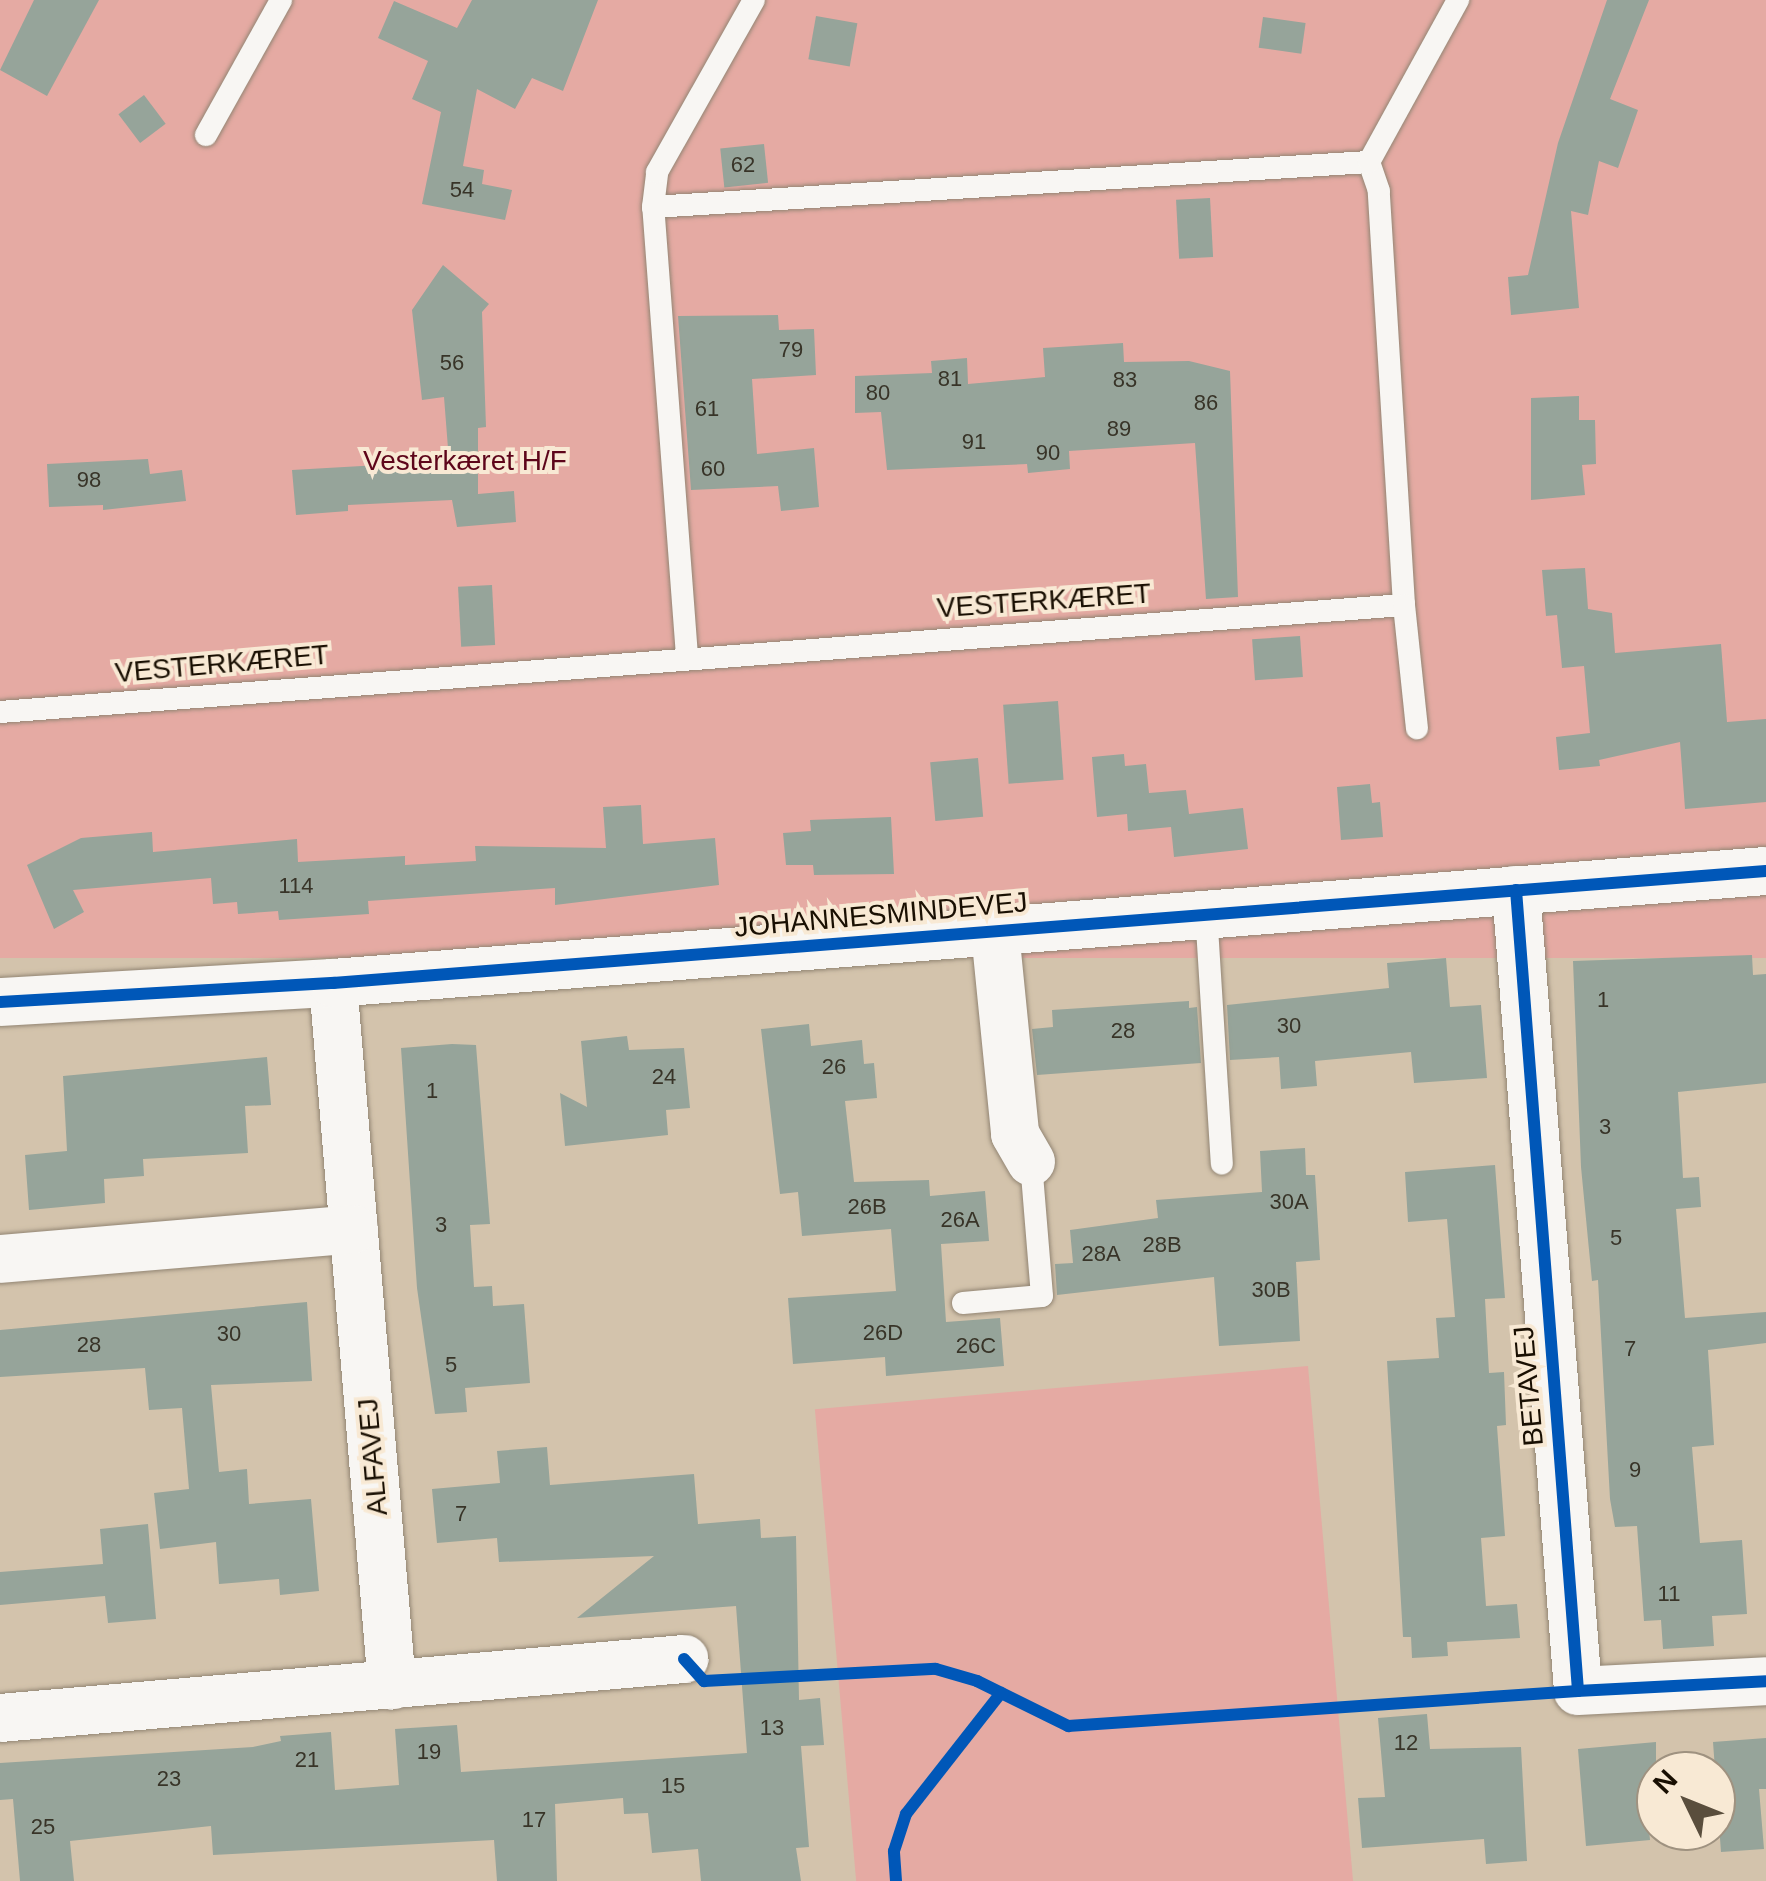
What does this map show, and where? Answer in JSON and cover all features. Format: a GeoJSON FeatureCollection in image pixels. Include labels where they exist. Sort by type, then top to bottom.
{"type":"FeatureCollection","features":[{"type":"Feature","properties":{"kind":"street","name":"JOHANNESMINDEVEJ"},"geometry":{"type":"LineString","coordinates":[[0,1002],[333,982],[1766,872]]}},
{"type":"Feature","properties":{"kind":"street","name":"BETAVEJ"},"geometry":{"type":"LineString","coordinates":[[1516,890],[1578,1691],[1766,1681]]}},
{"type":"Feature","properties":{"kind":"street","name":"JOHANNESMINDEVEJ"},"geometry":{"type":"LineString","coordinates":[[995,932],[1015,1134],[1030,1162]]}},
{"type":"Feature","properties":{"kind":"street","name":"ALFAVEJ"},"geometry":{"type":"LineString","coordinates":[[333,982],[392,1686]]}},
{"type":"Feature","properties":{"kind":"street"},"geometry":{"type":"LineString","coordinates":[[0,1259],[354,1229]]}},
{"type":"Feature","properties":{"kind":"street"},"geometry":{"type":"LineString","coordinates":[[0,1718],[684,1659]]}},
{"type":"Feature","properties":{"kind":"lane"},"geometry":{"type":"LineString","coordinates":[[206,135],[281,0]]}},
{"type":"Feature","properties":{"kind":"lane"},"geometry":{"type":"LineString","coordinates":[[688,656],[653,207],[657,172],[754,0]]}},
{"type":"Feature","properties":{"kind":"lane"},"geometry":{"type":"LineString","coordinates":[[1417,728],[1404,606],[1380,192],[1369,162],[1458,0]]}},
{"type":"Feature","properties":{"kind":"lane"},"geometry":{"type":"LineString","coordinates":[[653,207],[1369,162]]}},
{"type":"Feature","properties":{"kind":"lane","name":"VESTERKÆRET"},"geometry":{"type":"LineString","coordinates":[[0,712],[688,656],[1404,606]]}},
{"type":"Feature","properties":{"kind":"lane"},"geometry":{"type":"LineString","coordinates":[[1206,912],[1222,1163]]}},
{"type":"Feature","properties":{"kind":"lane"},"geometry":{"type":"LineString","coordinates":[[963,1303],[1042,1296],[1030,1162]]}},
{"type":"Feature","properties":{"kind":"green space","name":"Vesterkæret H/F"},"geometry":{"type":"Polygon","coordinates":[[[0,0],[1766,0],[1766,958],[0,958],[0,0]]]}},
{"type":"Feature","properties":{"kind":"green space"},"geometry":{"type":"Polygon","coordinates":[[[1308,1366],[1353,1881],[856,1881],[815,1409],[1308,1366]]]}},
{"type":"Feature","properties":{"kind":"building"},"geometry":{"type":"Polygon","coordinates":[[[34,0],[99,0],[47,96],[0,70],[34,0]]]}},
{"type":"Feature","properties":{"kind":"building"},"geometry":{"type":"Polygon","coordinates":[[[472,0],[598,0],[563,91],[532,78],[515,109],[477,89],[463,166],[484,170],[482,184],[512,190],[505,220],[422,204],[441,112],[412,99],[428,61],[378,38],[394,1],[457,28],[472,0]]]}},
{"type":"Feature","properties":{"kind":"building"},"geometry":{"type":"Polygon","coordinates":[[[1607,0],[1649,0],[1610,99],[1638,110],[1618,168],[1599,161],[1588,215],[1571,211],[1579,308],[1511,315],[1508,277],[1528,275],[1558,143],[1607,0]]]}},
{"type":"Feature","properties":{"kind":"building"},"geometry":{"type":"Polygon","coordinates":[[[816,16],[857,23],[850,67],[808,59],[816,16]]]}},
{"type":"Feature","properties":{"kind":"building"},"geometry":{"type":"Polygon","coordinates":[[[1263,17],[1306,23],[1301,54],[1259,48],[1263,17]]]}},
{"type":"Feature","properties":{"kind":"building"},"geometry":{"type":"Polygon","coordinates":[[[144,95],[166,124],[140,143],[118,114],[144,95]]]}},
{"type":"Feature","properties":{"kind":"building"},"geometry":{"type":"Polygon","coordinates":[[[764,144],[768,183],[724,187],[720,149],[764,144]]]}},
{"type":"Feature","properties":{"kind":"building"},"geometry":{"type":"Polygon","coordinates":[[[1210,198],[1213,257],[1179,259],[1176,200],[1210,198]]]}},
{"type":"Feature","properties":{"kind":"building"},"geometry":{"type":"Polygon","coordinates":[[[443,265],[489,304],[482,312],[486,427],[478,428],[478,494],[514,491],[516,522],[457,527],[452,500],[348,505],[348,511],[296,515],[292,470],[449,461],[444,397],[422,400],[412,310],[443,265]]]}},
{"type":"Feature","properties":{"kind":"building"},"geometry":{"type":"Polygon","coordinates":[[[778,315],[779,330],[814,329],[816,375],[752,379],[757,454],[814,448],[819,507],[781,511],[778,486],[691,490],[678,316],[778,315]]]}},
{"type":"Feature","properties":{"kind":"building"},"geometry":{"type":"Polygon","coordinates":[[[1123,343],[1124,362],[1189,361],[1230,371],[1238,597],[1206,599],[1195,443],[1069,451],[1070,469],[1028,473],[1027,464],[887,470],[881,412],[855,413],[855,376],[932,373],[931,361],[967,358],[968,384],[1045,377],[1043,348],[1123,343]]]}},
{"type":"Feature","properties":{"kind":"building"},"geometry":{"type":"Polygon","coordinates":[[[1579,396],[1579,420],[1595,420],[1596,464],[1582,465],[1585,495],[1531,500],[1531,398],[1579,396]]]}},
{"type":"Feature","properties":{"kind":"building"},"geometry":{"type":"Polygon","coordinates":[[[148,459],[150,474],[182,470],[186,501],[103,510],[103,505],[49,507],[47,464],[148,459]]]}},
{"type":"Feature","properties":{"kind":"building"},"geometry":{"type":"Polygon","coordinates":[[[1585,568],[1588,609],[1612,613],[1615,653],[1721,644],[1727,722],[1766,719],[1766,802],[1685,809],[1680,742],[1599,760],[1600,766],[1559,770],[1556,737],[1590,733],[1584,666],[1562,668],[1557,615],[1546,616],[1542,570],[1585,568]]]}},
{"type":"Feature","properties":{"kind":"building"},"geometry":{"type":"Polygon","coordinates":[[[492,585],[495,645],[461,647],[458,587],[492,585]]]}},
{"type":"Feature","properties":{"kind":"building"},"geometry":{"type":"Polygon","coordinates":[[[1300,636],[1303,677],[1255,680],[1252,639],[1300,636]]]}},
{"type":"Feature","properties":{"kind":"building"},"geometry":{"type":"Polygon","coordinates":[[[1058,701],[1064,780],[1009,784],[1003,705],[1058,701]]]}},
{"type":"Feature","properties":{"kind":"building"},"geometry":{"type":"Polygon","coordinates":[[[1124,754],[1125,766],[1146,764],[1149,793],[1186,790],[1189,814],[1243,808],[1248,849],[1174,857],[1171,827],[1128,831],[1127,814],[1097,817],[1092,757],[1124,754]]]}},
{"type":"Feature","properties":{"kind":"building"},"geometry":{"type":"Polygon","coordinates":[[[978,758],[983,817],[935,821],[930,762],[978,758]]]}},
{"type":"Feature","properties":{"kind":"building"},"geometry":{"type":"Polygon","coordinates":[[[1370,784],[1372,803],[1380,802],[1383,837],[1341,840],[1337,787],[1370,784]]]}},
{"type":"Feature","properties":{"kind":"building"},"geometry":{"type":"Polygon","coordinates":[[[641,805],[643,844],[715,838],[719,885],[555,905],[555,888],[368,901],[369,914],[279,920],[278,911],[238,914],[237,902],[213,904],[211,878],[73,890],[84,912],[54,929],[27,865],[81,838],[152,832],[153,852],[297,839],[298,862],[405,856],[405,865],[476,861],[475,846],[606,848],[603,807],[641,805]]]}},
{"type":"Feature","properties":{"kind":"building"},"geometry":{"type":"Polygon","coordinates":[[[891,817],[894,874],[814,875],[813,865],[786,865],[783,833],[811,831],[810,820],[891,817]]]}},
{"type":"Feature","properties":{"kind":"building"},"geometry":{"type":"Polygon","coordinates":[[[1752,955],[1753,975],[1766,974],[1766,1083],[1678,1092],[1683,1178],[1699,1177],[1701,1207],[1676,1209],[1685,1318],[1766,1312],[1766,1343],[1708,1350],[1714,1445],[1692,1447],[1700,1543],[1742,1540],[1747,1614],[1712,1616],[1714,1646],[1663,1649],[1661,1620],[1644,1621],[1637,1526],[1615,1527],[1610,1499],[1598,1280],[1592,1281],[1581,1167],[1573,961],[1752,955]]]}},
{"type":"Feature","properties":{"kind":"building"},"geometry":{"type":"Polygon","coordinates":[[[1446,958],[1450,1007],[1481,1005],[1487,1078],[1414,1083],[1411,1052],[1315,1061],[1317,1086],[1281,1089],[1279,1057],[1230,1060],[1227,1005],[1389,988],[1387,963],[1446,958]]]}},
{"type":"Feature","properties":{"kind":"building"},"geometry":{"type":"Polygon","coordinates":[[[1189,1001],[1189,1008],[1197,1007],[1201,1063],[1037,1075],[1032,1029],[1053,1027],[1052,1010],[1189,1001]]]}},
{"type":"Feature","properties":{"kind":"building"},"geometry":{"type":"Polygon","coordinates":[[[809,1024],[811,1046],[862,1040],[864,1064],[874,1063],[877,1098],[845,1101],[854,1182],[929,1180],[930,1196],[985,1191],[989,1241],[941,1244],[946,1322],[1000,1318],[1004,1366],[886,1376],[885,1357],[793,1364],[788,1298],[896,1291],[891,1229],[802,1236],[798,1192],[780,1194],[761,1029],[809,1024]]]}},
{"type":"Feature","properties":{"kind":"building"},"geometry":{"type":"Polygon","coordinates":[[[627,1036],[629,1050],[684,1048],[690,1108],[666,1110],[668,1135],[565,1146],[560,1093],[587,1107],[581,1041],[627,1036]]]}},
{"type":"Feature","properties":{"kind":"building"},"geometry":{"type":"Polygon","coordinates":[[[476,1045],[490,1224],[470,1225],[474,1287],[492,1286],[493,1306],[524,1304],[530,1383],[465,1388],[467,1412],[435,1414],[417,1288],[401,1048],[476,1045]]]}},
{"type":"Feature","properties":{"kind":"building"},"geometry":{"type":"Polygon","coordinates":[[[267,1057],[271,1105],[245,1106],[248,1153],[143,1159],[144,1176],[104,1179],[105,1203],[29,1210],[25,1155],[67,1151],[63,1076],[267,1057]]]}},
{"type":"Feature","properties":{"kind":"building"},"geometry":{"type":"Polygon","coordinates":[[[1305,1148],[1306,1175],[1315,1175],[1320,1260],[1296,1262],[1300,1341],[1219,1346],[1214,1277],[1057,1295],[1055,1264],[1073,1263],[1070,1230],[1158,1218],[1156,1200],[1262,1192],[1260,1151],[1305,1148]]]}},
{"type":"Feature","properties":{"kind":"building"},"geometry":{"type":"Polygon","coordinates":[[[1495,1165],[1505,1298],[1485,1299],[1489,1373],[1504,1372],[1506,1425],[1497,1426],[1505,1536],[1481,1538],[1486,1606],[1517,1604],[1520,1638],[1447,1642],[1448,1656],[1412,1658],[1411,1637],[1403,1637],[1387,1361],[1439,1358],[1436,1318],[1455,1317],[1447,1219],[1408,1222],[1405,1172],[1495,1165]]]}},
{"type":"Feature","properties":{"kind":"building"},"geometry":{"type":"Polygon","coordinates":[[[307,1302],[312,1381],[211,1385],[219,1472],[247,1469],[249,1504],[311,1499],[319,1591],[280,1595],[279,1579],[219,1584],[216,1542],[160,1549],[154,1493],[189,1489],[182,1408],[149,1410],[145,1368],[0,1377],[0,1330],[307,1302]]]}},
{"type":"Feature","properties":{"kind":"building"},"geometry":{"type":"Polygon","coordinates":[[[547,1447],[550,1485],[694,1474],[698,1524],[760,1519],[761,1538],[796,1536],[799,1700],[820,1698],[824,1745],[801,1746],[809,1847],[796,1848],[801,1881],[701,1881],[698,1849],[652,1853],[648,1813],[624,1814],[623,1798],[555,1804],[557,1881],[497,1881],[494,1840],[213,1855],[211,1826],[70,1841],[74,1881],[20,1881],[13,1799],[0,1800],[0,1763],[253,1747],[281,1741],[280,1736],[331,1732],[335,1790],[399,1785],[395,1729],[457,1725],[461,1772],[747,1753],[736,1606],[577,1618],[654,1556],[499,1562],[497,1538],[437,1543],[432,1489],[500,1483],[497,1451],[547,1447]]]}},
{"type":"Feature","properties":{"kind":"building"},"geometry":{"type":"Polygon","coordinates":[[[148,1524],[156,1619],[108,1623],[105,1596],[0,1605],[0,1572],[103,1564],[100,1529],[148,1524]]]}},
{"type":"Feature","properties":{"kind":"building"},"geometry":{"type":"Polygon","coordinates":[[[1427,1714],[1430,1749],[1521,1747],[1527,1861],[1486,1864],[1484,1839],[1362,1848],[1358,1798],[1385,1797],[1378,1718],[1427,1714]]]}},
{"type":"Feature","properties":{"kind":"building"},"geometry":{"type":"Polygon","coordinates":[[[1766,1738],[1766,1789],[1759,1789],[1764,1849],[1736,1851],[1736,1751],[1714,1751],[1713,1742],[1766,1738]]]}},
{"type":"Feature","properties":{"kind":"building"},"geometry":{"type":"Polygon","coordinates":[[[1656,1742],[1656,1751],[1636,1751],[1636,1841],[1586,1846],[1578,1749],[1656,1742]]]}},
{"type":"Feature","properties":{"kind":"cycle path"},"geometry":{"type":"LineString","coordinates":[[0,1002],[333,983],[1766,871]]}},
{"type":"Feature","properties":{"kind":"cycle path"},"geometry":{"type":"LineString","coordinates":[[1516,890],[1578,1691],[1766,1681]]}},
{"type":"Feature","properties":{"kind":"cycle path"},"geometry":{"type":"LineString","coordinates":[[684,1659],[704,1681],[936,1669],[977,1681],[1068,1726],[1578,1691]]}},
{"type":"Feature","properties":{"kind":"cycle path"},"geometry":{"type":"LineString","coordinates":[[896,1881],[894,1851],[906,1814],[1001,1693]]}}]}
